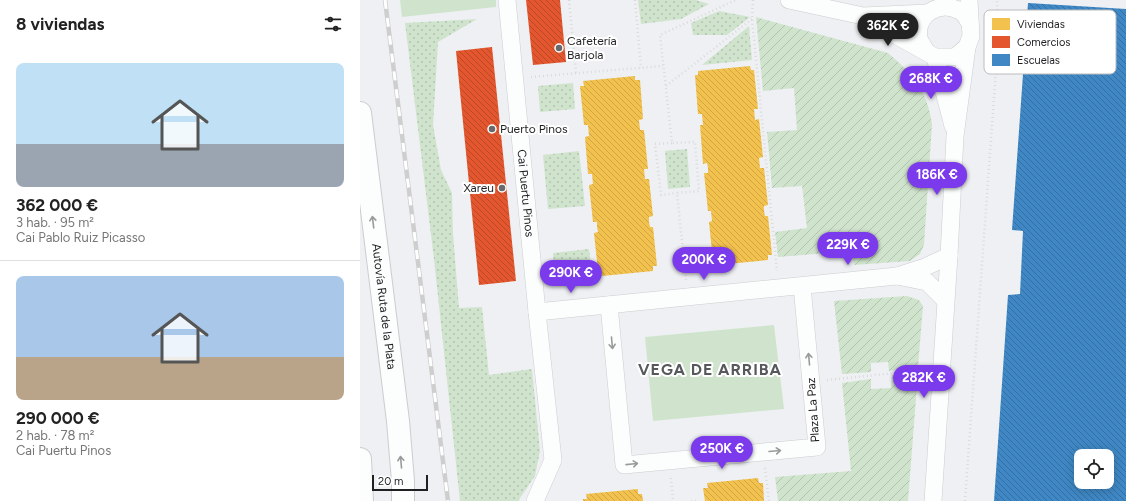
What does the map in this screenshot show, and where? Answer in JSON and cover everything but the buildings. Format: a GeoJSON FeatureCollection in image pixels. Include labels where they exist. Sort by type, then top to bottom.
{"type":"FeatureCollection","features":[{"type":"Feature","properties":{"kind":"highway","name":"Autovía Ruta de la Plata"},"geometry":{"type":"LineString","coordinates":[[360,113],[398,421],[403,481],[403,501]]}},
{"type":"Feature","properties":{"kind":"street","name":"Cai Puertu Pinos"},"geometry":{"type":"LineString","coordinates":[[507,0],[553,460],[535,501]]}},
{"type":"Feature","properties":{"kind":"street"},"geometry":{"type":"LineString","coordinates":[[788,0],[863,16],[931,54],[955,57],[967,47]]}},
{"type":"Feature","properties":{"kind":"street"},"geometry":{"type":"LineString","coordinates":[[933,501],[949,256],[955,136],[967,47],[971,36],[969,0]]}},
{"type":"Feature","properties":{"kind":"street"},"geometry":{"type":"LineString","coordinates":[[863,16],[936,6],[949,6],[962,12],[970,23]]}},
{"type":"Feature","properties":{"kind":"street"},"geometry":{"type":"LineString","coordinates":[[936,6],[919,24],[919,38],[931,54],[955,136]]}},
{"type":"Feature","properties":{"kind":"street"},"geometry":{"type":"LineString","coordinates":[[537,312],[898,276],[925,267],[949,256]]}},
{"type":"Feature","properties":{"kind":"street"},"geometry":{"type":"LineString","coordinates":[[898,276],[927,282],[945,300]]}},
{"type":"Feature","properties":{"kind":"street","name":"Plaza La Paz"},"geometry":{"type":"LineString","coordinates":[[609,305],[624,465],[817,447],[802,286]]}},
{"type":"Feature","properties":{"kind":"path"},"geometry":{"type":"LineString","coordinates":[[569,0],[576,73]]}},
{"type":"Feature","properties":{"kind":"path"},"geometry":{"type":"LineString","coordinates":[[635,0],[641,68]]}},
{"type":"Feature","properties":{"kind":"path"},"geometry":{"type":"LineString","coordinates":[[672,143],[660,35],[736,0]]}},
{"type":"Feature","properties":{"kind":"path"},"geometry":{"type":"LineString","coordinates":[[753,0],[752,19],[779,288]]}},
{"type":"Feature","properties":{"kind":"path"},"geometry":{"type":"LineString","coordinates":[[997,0],[997,10]]}},
{"type":"Feature","properties":{"kind":"path"},"geometry":{"type":"LineString","coordinates":[[666,86],[752,19]]}},
{"type":"Feature","properties":{"kind":"path"},"geometry":{"type":"LineString","coordinates":[[515,79],[664,66]]}},
{"type":"Feature","properties":{"kind":"path"},"geometry":{"type":"LineString","coordinates":[[966,501],[996,74]]}},
{"type":"Feature","properties":{"kind":"path"},"geometry":{"type":"LineString","coordinates":[[695,142],[699,191],[677,193],[660,195],[656,144],[695,142]]}},
{"type":"Feature","properties":{"kind":"path"},"geometry":{"type":"LineString","coordinates":[[677,193],[688,297]]}},
{"type":"Feature","properties":{"kind":"path"},"geometry":{"type":"LineString","coordinates":[[811,382],[941,369]]}},
{"type":"Feature","properties":{"kind":"path"},"geometry":{"type":"LineString","coordinates":[[764,452],[769,501]]}},
{"type":"Feature","properties":{"kind":"path"},"geometry":{"type":"LineString","coordinates":[[669,461],[673,501]]}},
{"type":"Feature","properties":{"kind":"path"},"geometry":{"type":"LineString","coordinates":[[691,501],[696,501]]}},
{"type":"Feature","properties":{"kind":"green space"},"geometry":{"type":"Polygon","coordinates":[[[400,0],[496,0],[496,7],[402,17],[400,0]]]}},
{"type":"Feature","properties":{"kind":"green space"},"geometry":{"type":"Polygon","coordinates":[[[638,0],[696,0],[709,4],[681,19],[641,24],[638,0]]]}},
{"type":"Feature","properties":{"kind":"green space"},"geometry":{"type":"Polygon","coordinates":[[[719,11],[750,17],[727,35],[693,35],[691,23],[719,11]]]}},
{"type":"Feature","properties":{"kind":"green space"},"geometry":{"type":"Polygon","coordinates":[[[756,17],[888,53],[905,68],[918,84],[927,102],[932,124],[924,245],[920,254],[910,261],[854,265],[852,251],[778,257],[775,232],[807,228],[802,186],[772,188],[767,132],[797,130],[794,88],[763,91],[756,17]]]}},
{"type":"Feature","properties":{"kind":"green space"},"geometry":{"type":"Polygon","coordinates":[[[477,19],[438,42],[433,125],[441,170],[452,193],[453,234],[459,308],[482,307],[489,375],[532,369],[540,451],[535,476],[519,501],[460,501],[434,259],[405,23],[477,19]]]}},
{"type":"Feature","properties":{"kind":"green space"},"geometry":{"type":"Polygon","coordinates":[[[749,26],[752,60],[702,65],[749,26]]]}},
{"type":"Feature","properties":{"kind":"green space"},"geometry":{"type":"Polygon","coordinates":[[[573,83],[575,109],[540,112],[538,86],[573,83]]]}},
{"type":"Feature","properties":{"kind":"green space"},"geometry":{"type":"Polygon","coordinates":[[[687,149],[690,187],[668,189],[665,151],[687,149]]]}},
{"type":"Feature","properties":{"kind":"green space"},"geometry":{"type":"Polygon","coordinates":[[[579,151],[585,206],[548,209],[543,155],[579,151]]]}},
{"type":"Feature","properties":{"kind":"green space"},"geometry":{"type":"Polygon","coordinates":[[[589,249],[592,274],[555,277],[553,253],[589,249]]]}},
{"type":"Feature","properties":{"kind":"green space"},"geometry":{"type":"Polygon","coordinates":[[[907,296],[919,300],[923,306],[918,367],[889,371],[888,362],[871,363],[871,372],[842,374],[834,301],[907,296]]]}},
{"type":"Feature","properties":{"kind":"green space"},"geometry":{"type":"Polygon","coordinates":[[[774,325],[784,409],[653,421],[645,337],[774,325]]]}},
{"type":"Feature","properties":{"kind":"green space"},"geometry":{"type":"Polygon","coordinates":[[[918,373],[908,501],[778,501],[775,477],[851,471],[842,383],[871,379],[871,389],[891,388],[892,375],[918,373]]]}},
{"type":"Feature","properties":{"kind":"railway"},"geometry":{"type":"LineString","coordinates":[[385,0],[448,501]]}},
{"type":"Feature","properties":{"kind":"place","name":"Cafetería Barjola"},"geometry":{"type":"Point","coordinates":[559,48]}},
{"type":"Feature","properties":{"kind":"place","name":"Puerto Pinos"},"geometry":{"type":"Point","coordinates":[492,129]}},
{"type":"Feature","properties":{"kind":"place","name":"Xareu"},"geometry":{"type":"Point","coordinates":[502,188]}},
{"type":"Feature","properties":{"kind":"district","name":"VEGA DE ARRIBA"},"geometry":{"type":"Point","coordinates":[710,369]}}]}
